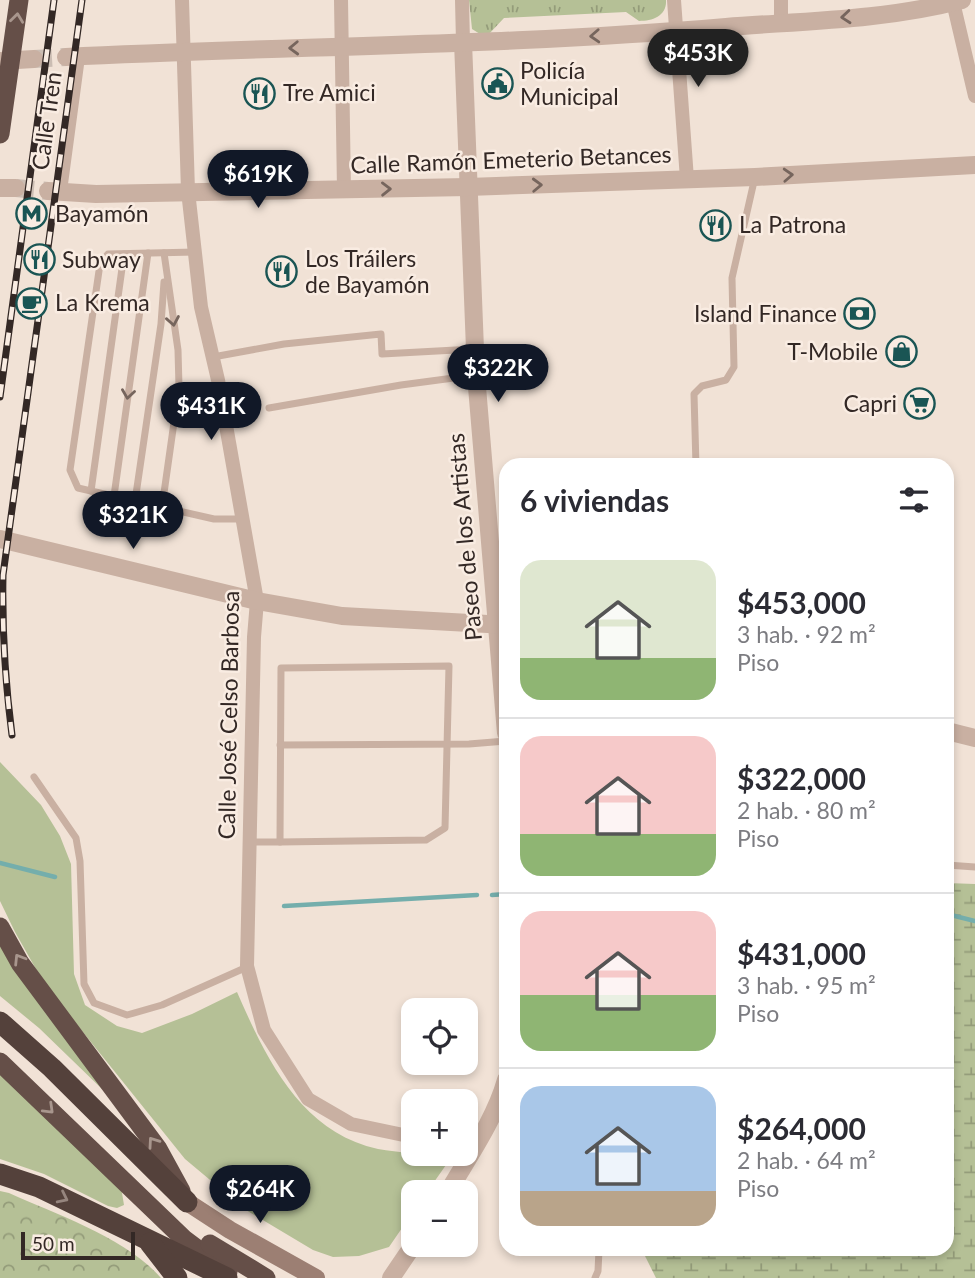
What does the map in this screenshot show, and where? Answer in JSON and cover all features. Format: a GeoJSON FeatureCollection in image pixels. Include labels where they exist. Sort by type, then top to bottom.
{"type":"FeatureCollection","features":[{"type":"Feature","properties":{"kind":"highway"},"geometry":{"type":"LineString","coordinates":[[0,134],[6,60],[19,0]]}},
{"type":"Feature","properties":{"kind":"highway"},"geometry":{"type":"LineString","coordinates":[[0,927],[20,963],[158,1149],[187,1202]]}},
{"type":"Feature","properties":{"kind":"highway"},"geometry":{"type":"LineString","coordinates":[[0,1022],[51,1068],[187,1202]]}},
{"type":"Feature","properties":{"kind":"highway"},"geometry":{"type":"LineString","coordinates":[[0,1062],[184,1239],[236,1278]]}},
{"type":"Feature","properties":{"kind":"highway"},"geometry":{"type":"LineString","coordinates":[[109,1166],[205,1240],[267,1278]]}},
{"type":"Feature","properties":{"kind":"highway"},"geometry":{"type":"LineString","coordinates":[[0,1174],[39,1187],[227,1278]]}},
{"type":"Feature","properties":{"kind":"highway"},"geometry":{"type":"LineString","coordinates":[[147,1239],[177,1278]]}},
{"type":"Feature","properties":{"kind":"main road"},"geometry":{"type":"LineString","coordinates":[[187,1202],[230,1230],[316,1278]]}},
{"type":"Feature","properties":{"kind":"street","name":"Calle José Celso Barbosa"},"geometry":{"type":"LineString","coordinates":[[182,0],[188,191],[201,307],[213,357],[257,601],[247,966],[264,1030],[308,1099],[351,1124],[401,1134]]}},
{"type":"Feature","properties":{"kind":"street"},"geometry":{"type":"LineString","coordinates":[[341,0],[344,190]]}},
{"type":"Feature","properties":{"kind":"street","name":"Paseo de los Artistas"},"geometry":{"type":"LineString","coordinates":[[462,0],[476,375],[499,604]]}},
{"type":"Feature","properties":{"kind":"street"},"geometry":{"type":"LineString","coordinates":[[674,0],[687,179]]}},
{"type":"Feature","properties":{"kind":"street"},"geometry":{"type":"LineString","coordinates":[[781,0],[781,23]]}},
{"type":"Feature","properties":{"kind":"street"},"geometry":{"type":"LineString","coordinates":[[72,57],[676,32],[781,23],[892,7],[958,1],[975,96]]}},
{"type":"Feature","properties":{"kind":"street","name":"Calle Tren"},"geometry":{"type":"LineString","coordinates":[[54,191],[72,57]]}},
{"type":"Feature","properties":{"kind":"street"},"geometry":{"type":"LineString","coordinates":[[6,60],[34,59]]}},
{"type":"Feature","properties":{"kind":"street","name":"Calle Ramón Emeterio Betances"},"geometry":{"type":"LineString","coordinates":[[54,191],[96,194],[468,187],[755,177],[975,165]]}},
{"type":"Feature","properties":{"kind":"street"},"geometry":{"type":"LineString","coordinates":[[0,539],[257,601],[342,616],[499,624]]}},
{"type":"Feature","properties":{"kind":"street"},"geometry":{"type":"LineString","coordinates":[[954,733],[975,738]]}},
{"type":"Feature","properties":{"kind":"street"},"geometry":{"type":"LineString","coordinates":[[478,1132],[499,1097]]}},
{"type":"Feature","properties":{"kind":"street"},"geometry":{"type":"LineString","coordinates":[[391,1278],[405,1257]]}},
{"type":"Feature","properties":{"kind":"lane"},"geometry":{"type":"LineString","coordinates":[[696,458],[694,394],[702,386],[726,380],[734,367],[732,278],[755,177]]}},
{"type":"Feature","properties":{"kind":"lane"},"geometry":{"type":"LineString","coordinates":[[114,496],[148,253]]}},
{"type":"Feature","properties":{"kind":"lane"},"geometry":{"type":"LineString","coordinates":[[135,501],[161,324],[164,253]]}},
{"type":"Feature","properties":{"kind":"lane"},"geometry":{"type":"LineString","coordinates":[[162,507],[179,387],[178,350],[164,253]]}},
{"type":"Feature","properties":{"kind":"lane"},"geometry":{"type":"LineString","coordinates":[[195,253],[108,254],[100,264],[70,470],[78,488],[214,519],[243,519]]}},
{"type":"Feature","properties":{"kind":"lane"},"geometry":{"type":"LineString","coordinates":[[91,491],[124,254]]}},
{"type":"Feature","properties":{"kind":"lane"},"geometry":{"type":"LineString","coordinates":[[213,357],[284,344],[381,334],[382,354],[475,349]]}},
{"type":"Feature","properties":{"kind":"lane"},"geometry":{"type":"LineString","coordinates":[[269,408],[476,375]]}},
{"type":"Feature","properties":{"kind":"lane"},"geometry":{"type":"LineString","coordinates":[[250,842],[280,842],[426,840],[445,828],[449,666],[281,668],[280,842]]}},
{"type":"Feature","properties":{"kind":"lane"},"geometry":{"type":"LineString","coordinates":[[280,745],[499,741]]}},
{"type":"Feature","properties":{"kind":"lane"},"geometry":{"type":"LineString","coordinates":[[34,777],[76,838],[80,861],[83,984],[94,1003],[127,1015],[162,1005],[247,966]]}},
{"type":"Feature","properties":{"kind":"lane"},"geometry":{"type":"LineString","coordinates":[[954,866],[975,867]]}},
{"type":"Feature","properties":{"kind":"lane"},"geometry":{"type":"LineString","coordinates":[[595,1278],[599,1256]]}},
{"type":"Feature","properties":{"kind":"green space"},"geometry":{"type":"Polygon","coordinates":[[[469,0],[666,0],[666,5],[662,14],[639,21],[626,12],[504,18],[488,35],[472,29],[469,0]]]}},
{"type":"Feature","properties":{"kind":"green space"},"geometry":{"type":"Polygon","coordinates":[[[0,762],[41,805],[60,836],[71,864],[74,974],[85,1005],[117,1026],[142,1033],[192,1014],[237,992],[260,1042],[289,1089],[327,1127],[351,1140],[378,1149],[401,1152],[401,1166],[445,1166],[435,1180],[401,1180],[401,1230],[389,1247],[359,1256],[333,1257],[313,1250],[246,1210],[185,1159],[45,985],[0,901],[0,762]]]}},
{"type":"Feature","properties":{"kind":"green space"},"geometry":{"type":"Polygon","coordinates":[[[954,883],[975,884],[975,1278],[656,1278],[645,1256],[954,1256],[954,883]]]}},
{"type":"Feature","properties":{"kind":"green space"},"geometry":{"type":"Polygon","coordinates":[[[0,941],[102,1089],[39,1028],[0,996],[0,941]]]}},
{"type":"Feature","properties":{"kind":"green space"},"geometry":{"type":"Polygon","coordinates":[[[0,1069],[121,1187],[124,1205],[117,1208],[108,1206],[44,1174],[0,1159],[0,1069]]]}},
{"type":"Feature","properties":{"kind":"green space"},"geometry":{"type":"Polygon","coordinates":[[[0,1191],[110,1239],[161,1278],[0,1278],[0,1191]]]}},
{"type":"Feature","properties":{"kind":"waterway"},"geometry":{"type":"LineString","coordinates":[[0,863],[55,877]]}},
{"type":"Feature","properties":{"kind":"waterway"},"geometry":{"type":"LineString","coordinates":[[492,895],[499,894]]}},
{"type":"Feature","properties":{"kind":"waterway"},"geometry":{"type":"LineString","coordinates":[[284,906],[477,895]]}},
{"type":"Feature","properties":{"kind":"waterway"},"geometry":{"type":"LineString","coordinates":[[954,916],[975,921]]}},
{"type":"Feature","properties":{"kind":"tunnel"},"geometry":{"type":"LineString","coordinates":[[34,59],[66,57]]}},
{"type":"Feature","properties":{"kind":"tunnel"},"geometry":{"type":"LineString","coordinates":[[16,188],[48,191]]}},
{"type":"Feature","properties":{"kind":"railway"},"geometry":{"type":"LineString","coordinates":[[0,397],[54,0]]}},
{"type":"Feature","properties":{"kind":"railway"},"geometry":{"type":"LineString","coordinates":[[12,735],[4,655],[3,575],[82,0]]}},
{"type":"Feature","properties":{"kind":"place","name":"Policía Municipal"},"geometry":{"type":"Point","coordinates":[497,84]}},
{"type":"Feature","properties":{"kind":"place","name":"Tre Amici"},"geometry":{"type":"Point","coordinates":[260,93]}},
{"type":"Feature","properties":{"kind":"place","name":"Bayamón"},"geometry":{"type":"Point","coordinates":[32,214]}},
{"type":"Feature","properties":{"kind":"place","name":"La Patrona"},"geometry":{"type":"Point","coordinates":[716,225]}},
{"type":"Feature","properties":{"kind":"place","name":"Subway"},"geometry":{"type":"Point","coordinates":[39,260]}},
{"type":"Feature","properties":{"kind":"place","name":"Los Tráilers de Bayamón"},"geometry":{"type":"Point","coordinates":[282,272]}},
{"type":"Feature","properties":{"kind":"place","name":"La Krema"},"geometry":{"type":"Point","coordinates":[32,303]}},
{"type":"Feature","properties":{"kind":"place","name":"Island Finance"},"geometry":{"type":"Point","coordinates":[860,314]}},
{"type":"Feature","properties":{"kind":"place","name":"T-Mobile"},"geometry":{"type":"Point","coordinates":[901,352]}},
{"type":"Feature","properties":{"kind":"place","name":"Capri"},"geometry":{"type":"Point","coordinates":[920,404]}}]}
